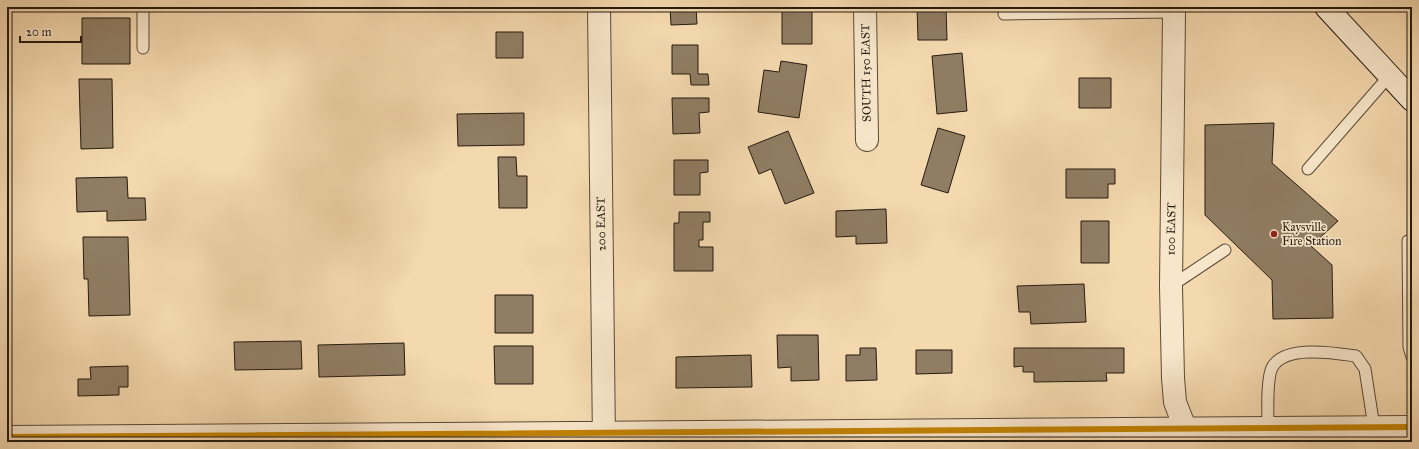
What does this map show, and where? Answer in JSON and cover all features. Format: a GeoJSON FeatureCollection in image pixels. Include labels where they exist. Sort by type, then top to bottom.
{"type":"FeatureCollection","features":[{"type":"Feature","properties":{"kind":"street","name":"200 EAST"},"geometry":{"type":"LineString","coordinates":[[599,7],[604,437]]}},
{"type":"Feature","properties":{"kind":"street","name":"SOUTH 150 EAST"},"geometry":{"type":"LineString","coordinates":[[865,7],[867,140]]}},
{"type":"Feature","properties":{"kind":"street"},"geometry":{"type":"LineString","coordinates":[[1326,7],[1410,94]]}},
{"type":"Feature","properties":{"kind":"street","name":"100 EAST"},"geometry":{"type":"LineString","coordinates":[[1174,12],[1171,286],[1175,402],[1188,435]]}},
{"type":"Feature","properties":{"kind":"street"},"geometry":{"type":"LineString","coordinates":[[7,437],[1188,435],[1268,428],[1412,427]]}},
{"type":"Feature","properties":{"kind":"lane"},"geometry":{"type":"LineString","coordinates":[[143,48],[144,7]]}},
{"type":"Feature","properties":{"kind":"lane"},"geometry":{"type":"LineString","coordinates":[[1004,14],[1174,12]]}},
{"type":"Feature","properties":{"kind":"lane"},"geometry":{"type":"LineString","coordinates":[[1308,169],[1390,75]]}},
{"type":"Feature","properties":{"kind":"lane"},"geometry":{"type":"LineString","coordinates":[[1412,240],[1408,241],[1408,249],[1409,347],[1412,357]]}},
{"type":"Feature","properties":{"kind":"lane"},"geometry":{"type":"LineString","coordinates":[[1171,286],[1225,250]]}},
{"type":"Feature","properties":{"kind":"lane"},"geometry":{"type":"LineString","coordinates":[[1268,428],[1268,386],[1272,367],[1282,357],[1296,354],[1330,353],[1356,356],[1365,369],[1374,427]]}},
{"type":"Feature","properties":{"kind":"building"},"geometry":{"type":"Polygon","coordinates":[[[670,7],[696,7],[697,24],[671,25],[670,7]]]}},
{"type":"Feature","properties":{"kind":"building"},"geometry":{"type":"Polygon","coordinates":[[[782,7],[812,7],[812,44],[782,44],[782,7]]]}},
{"type":"Feature","properties":{"kind":"building"},"geometry":{"type":"Polygon","coordinates":[[[917,7],[946,7],[947,40],[918,40],[917,7]]]}},
{"type":"Feature","properties":{"kind":"building"},"geometry":{"type":"Polygon","coordinates":[[[82,18],[130,18],[130,64],[82,64],[82,18]]]}},
{"type":"Feature","properties":{"kind":"building"},"geometry":{"type":"Polygon","coordinates":[[[496,32],[523,32],[523,58],[496,58],[496,32]]]}},
{"type":"Feature","properties":{"kind":"building"},"geometry":{"type":"Polygon","coordinates":[[[672,45],[698,45],[698,74],[708,74],[709,85],[691,85],[690,74],[672,74],[672,45]]]}},
{"type":"Feature","properties":{"kind":"building"},"geometry":{"type":"Polygon","coordinates":[[[962,53],[967,111],[937,114],[932,56],[962,53]]]}},
{"type":"Feature","properties":{"kind":"building"},"geometry":{"type":"Polygon","coordinates":[[[781,61],[807,65],[799,118],[758,112],[764,70],[779,72],[781,61]]]}},
{"type":"Feature","properties":{"kind":"building"},"geometry":{"type":"Polygon","coordinates":[[[1079,78],[1111,78],[1111,108],[1079,108],[1079,78]]]}},
{"type":"Feature","properties":{"kind":"building"},"geometry":{"type":"Polygon","coordinates":[[[79,79],[112,79],[113,148],[81,149],[79,79]]]}},
{"type":"Feature","properties":{"kind":"building"},"geometry":{"type":"Polygon","coordinates":[[[672,98],[709,98],[709,112],[699,113],[700,133],[673,134],[672,98]]]}},
{"type":"Feature","properties":{"kind":"building"},"geometry":{"type":"Polygon","coordinates":[[[524,113],[524,145],[458,146],[457,114],[524,113]]]}},
{"type":"Feature","properties":{"kind":"building","name":"Kaysville Fire Station"},"geometry":{"type":"Polygon","coordinates":[[[1274,123],[1272,163],[1338,221],[1311,246],[1332,265],[1333,318],[1273,319],[1272,280],[1205,215],[1205,125],[1274,123]]]}},
{"type":"Feature","properties":{"kind":"building"},"geometry":{"type":"Polygon","coordinates":[[[938,128],[965,136],[948,193],[921,185],[938,128]]]}},
{"type":"Feature","properties":{"kind":"building"},"geometry":{"type":"Polygon","coordinates":[[[788,131],[814,193],[785,204],[771,169],[759,174],[748,147],[788,131]]]}},
{"type":"Feature","properties":{"kind":"building"},"geometry":{"type":"Polygon","coordinates":[[[498,157],[516,157],[517,176],[527,176],[527,208],[499,208],[498,157]]]}},
{"type":"Feature","properties":{"kind":"building"},"geometry":{"type":"Polygon","coordinates":[[[674,160],[708,160],[708,172],[700,173],[700,195],[674,195],[674,160]]]}},
{"type":"Feature","properties":{"kind":"building"},"geometry":{"type":"Polygon","coordinates":[[[1066,169],[1115,169],[1115,184],[1108,184],[1108,198],[1066,198],[1066,169]]]}},
{"type":"Feature","properties":{"kind":"building"},"geometry":{"type":"Polygon","coordinates":[[[127,177],[128,198],[145,198],[146,220],[107,221],[107,211],[77,212],[76,178],[127,177]]]}},
{"type":"Feature","properties":{"kind":"building"},"geometry":{"type":"Polygon","coordinates":[[[886,209],[887,243],[856,244],[856,236],[836,237],[836,211],[886,209]]]}},
{"type":"Feature","properties":{"kind":"building"},"geometry":{"type":"Polygon","coordinates":[[[679,212],[710,212],[710,222],[703,222],[703,240],[699,240],[699,247],[713,247],[713,271],[674,271],[674,223],[679,223],[679,212]]]}},
{"type":"Feature","properties":{"kind":"building"},"geometry":{"type":"Polygon","coordinates":[[[1081,221],[1109,221],[1109,263],[1081,263],[1081,221]]]}},
{"type":"Feature","properties":{"kind":"building"},"geometry":{"type":"Polygon","coordinates":[[[83,237],[128,237],[130,315],[89,316],[88,279],[84,279],[83,237]]]}},
{"type":"Feature","properties":{"kind":"building"},"geometry":{"type":"Polygon","coordinates":[[[1084,284],[1086,322],[1031,324],[1030,312],[1019,312],[1017,286],[1084,284]]]}},
{"type":"Feature","properties":{"kind":"building"},"geometry":{"type":"Polygon","coordinates":[[[495,295],[533,295],[533,333],[495,333],[495,295]]]}},
{"type":"Feature","properties":{"kind":"building"},"geometry":{"type":"Polygon","coordinates":[[[777,335],[818,335],[819,380],[791,381],[791,367],[778,368],[777,335]]]}},
{"type":"Feature","properties":{"kind":"building"},"geometry":{"type":"Polygon","coordinates":[[[301,341],[302,369],[235,370],[234,342],[301,341]]]}},
{"type":"Feature","properties":{"kind":"building"},"geometry":{"type":"Polygon","coordinates":[[[404,343],[405,375],[319,377],[318,345],[404,343]]]}},
{"type":"Feature","properties":{"kind":"building"},"geometry":{"type":"Polygon","coordinates":[[[494,346],[533,346],[533,384],[495,384],[494,346]]]}},
{"type":"Feature","properties":{"kind":"building"},"geometry":{"type":"Polygon","coordinates":[[[860,348],[876,348],[877,380],[846,381],[846,355],[860,355],[860,348]]]}},
{"type":"Feature","properties":{"kind":"building"},"geometry":{"type":"Polygon","coordinates":[[[1014,348],[1124,348],[1124,373],[1106,373],[1107,381],[1034,382],[1034,372],[1023,372],[1023,366],[1014,367],[1014,348]]]}},
{"type":"Feature","properties":{"kind":"building"},"geometry":{"type":"Polygon","coordinates":[[[916,350],[952,350],[952,373],[916,374],[916,350]]]}},
{"type":"Feature","properties":{"kind":"building"},"geometry":{"type":"Polygon","coordinates":[[[751,355],[752,387],[676,388],[676,357],[751,355]]]}},
{"type":"Feature","properties":{"kind":"building"},"geometry":{"type":"Polygon","coordinates":[[[128,366],[128,387],[119,387],[119,395],[78,396],[78,379],[91,379],[90,367],[128,366]]]}},
{"type":"Feature","properties":{"kind":"transit line"},"geometry":{"type":"LineString","coordinates":[[7,437],[1412,427]]}},
{"type":"Feature","properties":{"kind":"place","name":"Kaysville Fire Station"},"geometry":{"type":"Point","coordinates":[1274,234]}}]}
